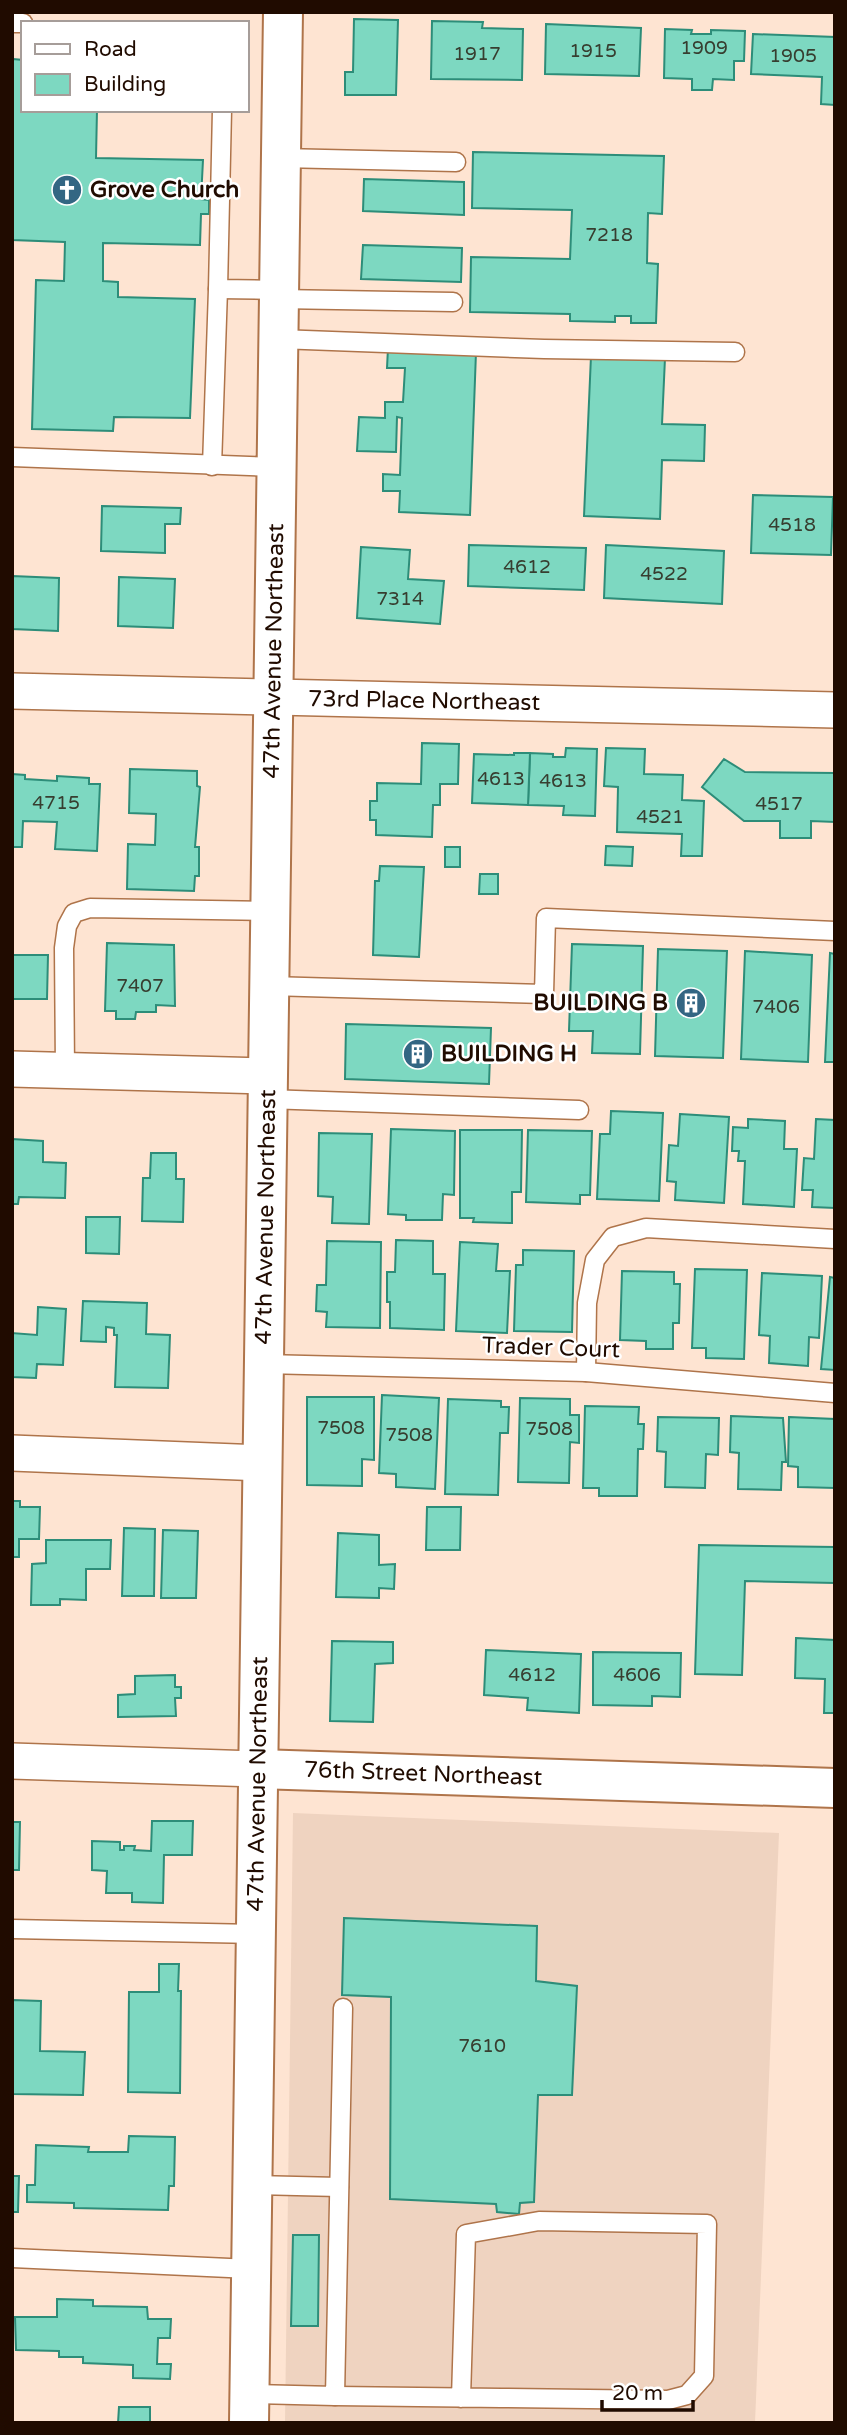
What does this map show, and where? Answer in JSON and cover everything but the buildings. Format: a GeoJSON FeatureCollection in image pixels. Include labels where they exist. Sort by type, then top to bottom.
{"type":"FeatureCollection","features":[{"type":"Feature","properties":{"kind":"street","name":"47th Avenue Northeast"},"geometry":{"type":"LineString","coordinates":[[249,2408],[283,12]]}},
{"type":"Feature","properties":{"kind":"street","name":"73rd Place Northeast"},"geometry":{"type":"LineString","coordinates":[[12,691],[835,710]]}},
{"type":"Feature","properties":{"kind":"street"},"geometry":{"type":"LineString","coordinates":[[12,1069],[65,1070],[267,1088]]}},
{"type":"Feature","properties":{"kind":"street"},"geometry":{"type":"LineString","coordinates":[[12,1453],[262,1463]]}},
{"type":"Feature","properties":{"kind":"street","name":"76th Street Northeast"},"geometry":{"type":"LineString","coordinates":[[12,1761],[835,1788]]}},
{"type":"Feature","properties":{"kind":"lane"},"geometry":{"type":"LineString","coordinates":[[212,466],[222,112]]}},
{"type":"Feature","properties":{"kind":"lane"},"geometry":{"type":"LineString","coordinates":[[281,158],[456,162]]}},
{"type":"Feature","properties":{"kind":"lane"},"geometry":{"type":"LineString","coordinates":[[218,289],[453,302]]}},
{"type":"Feature","properties":{"kind":"lane"},"geometry":{"type":"LineString","coordinates":[[279,339],[544,349],[735,352]]}},
{"type":"Feature","properties":{"kind":"lane"},"geometry":{"type":"LineString","coordinates":[[12,457],[277,467]]}},
{"type":"Feature","properties":{"kind":"lane"},"geometry":{"type":"LineString","coordinates":[[65,1070],[64,948],[67,926],[74,913],[90,908],[271,911]]}},
{"type":"Feature","properties":{"kind":"lane"},"geometry":{"type":"LineString","coordinates":[[270,986],[544,994],[546,918],[835,931]]}},
{"type":"Feature","properties":{"kind":"lane"},"geometry":{"type":"LineString","coordinates":[[267,1088],[579,1111]]}},
{"type":"Feature","properties":{"kind":"lane"},"geometry":{"type":"LineString","coordinates":[[586,1372],[587,1303],[595,1260],[613,1237],[646,1228],[835,1239]]}},
{"type":"Feature","properties":{"kind":"lane","name":"Trader Court"},"geometry":{"type":"LineString","coordinates":[[264,1364],[586,1372],[835,1393]]}},
{"type":"Feature","properties":{"kind":"lane"},"geometry":{"type":"LineString","coordinates":[[12,1929],[256,1934]]}},
{"type":"Feature","properties":{"kind":"lane"},"geometry":{"type":"LineString","coordinates":[[335,2396],[343,2008]]}},
{"type":"Feature","properties":{"kind":"lane"},"geometry":{"type":"LineString","coordinates":[[252,2185],[339,2187]]}},
{"type":"Feature","properties":{"kind":"lane"},"geometry":{"type":"LineString","coordinates":[[249,2408],[335,2396],[461,2398],[668,2400],[687,2395],[704,2375],[707,2224],[539,2221],[466,2234],[461,2398]]}},
{"type":"Feature","properties":{"kind":"lane"},"geometry":{"type":"LineString","coordinates":[[12,2258],[251,2269]]}},
{"type":"Feature","properties":{"kind":"shaded area"},"geometry":{"type":"Polygon","coordinates":[[[293,1813],[779,1833],[755,2423],[285,2423],[293,1813]]]}},
{"type":"Feature","properties":{"kind":"place","name":"Grove Church"},"geometry":{"type":"Point","coordinates":[67,190]}},
{"type":"Feature","properties":{"kind":"place","name":"BUILDING B"},"geometry":{"type":"Point","coordinates":[691,1003]}},
{"type":"Feature","properties":{"kind":"place","name":"BUILDING H"},"geometry":{"type":"Point","coordinates":[418,1054]}}]}
